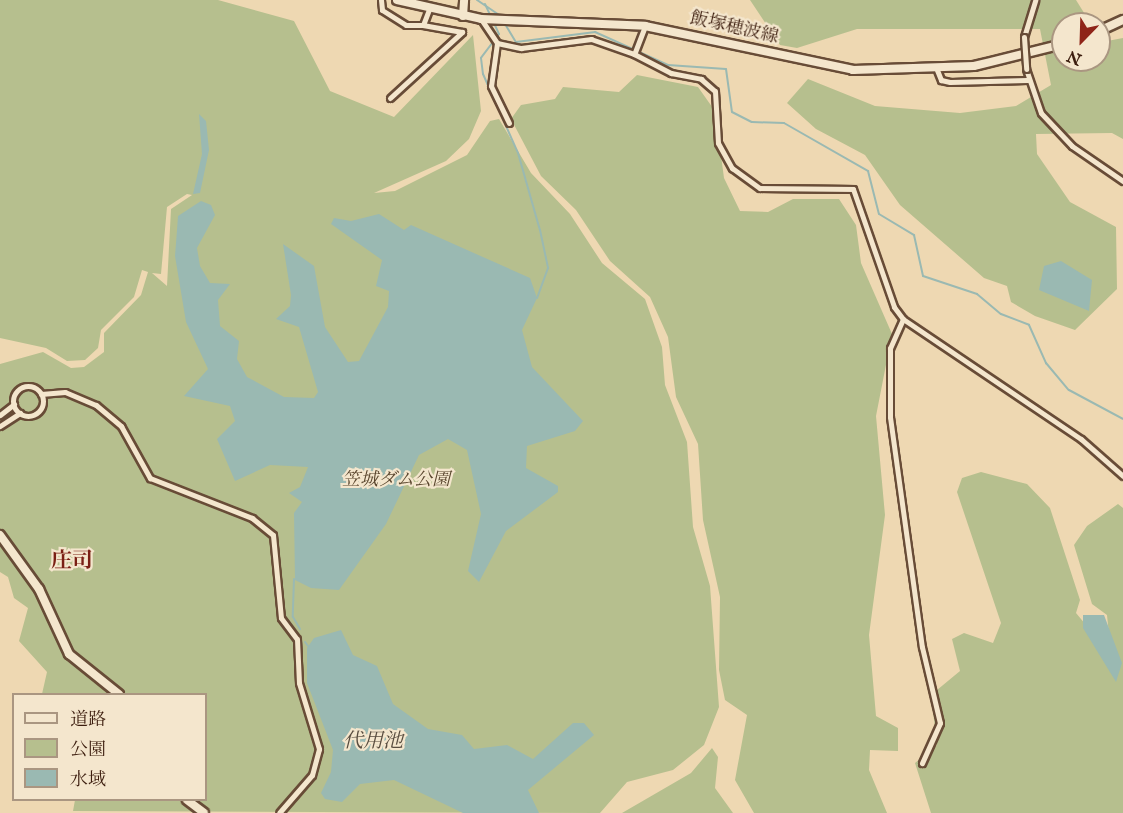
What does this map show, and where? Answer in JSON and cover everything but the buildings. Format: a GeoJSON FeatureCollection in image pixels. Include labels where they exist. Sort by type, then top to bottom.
{"type":"FeatureCollection","features":[{"type":"Feature","properties":{"kind":"main road","name":"飯塚穂波線"},"geometry":{"type":"LineString","coordinates":[[397,0],[481,19],[645,26],[842,68],[938,70],[1014,59],[1051,48]]}},
{"type":"Feature","properties":{"kind":"main road"},"geometry":{"type":"LineString","coordinates":[[463,16],[464,0]]}},
{"type":"Feature","properties":{"kind":"main road"},"geometry":{"type":"LineString","coordinates":[[0,535],[39,589],[69,654],[118,693]]}},
{"type":"Feature","properties":{"kind":"main road"},"geometry":{"type":"LineString","coordinates":[[188,801],[204,813]]}},
{"type":"Feature","properties":{"kind":"street"},"geometry":{"type":"LineString","coordinates":[[381,0],[382,10],[396,20],[462,32],[390,98]]}},
{"type":"Feature","properties":{"kind":"street"},"geometry":{"type":"LineString","coordinates":[[1035,0],[1024,37],[1027,80],[1041,114],[1072,146],[1123,182]]}},
{"type":"Feature","properties":{"kind":"street"},"geometry":{"type":"LineString","coordinates":[[423,25],[429,9]]}},
{"type":"Feature","properties":{"kind":"street"},"geometry":{"type":"LineString","coordinates":[[481,19],[497,43],[491,86],[509,123]]}},
{"type":"Feature","properties":{"kind":"street"},"geometry":{"type":"LineString","coordinates":[[634,54],[645,26]]}},
{"type":"Feature","properties":{"kind":"street"},"geometry":{"type":"LineString","coordinates":[[497,43],[521,48],[591,39],[634,54],[671,73],[701,79],[715,90],[718,143],[744,179],[760,188],[854,189],[894,308],[903,320],[1081,439],[1123,476]]}},
{"type":"Feature","properties":{"kind":"street"},"geometry":{"type":"LineString","coordinates":[[938,70],[941,80],[950,82],[1027,80]]}},
{"type":"Feature","properties":{"kind":"street"},"geometry":{"type":"LineString","coordinates":[[903,320],[890,348],[890,417],[922,647],[940,723],[922,762]]}},
{"type":"Feature","properties":{"kind":"street"},"geometry":{"type":"LineString","coordinates":[[0,415],[14,404],[21,388],[34,388],[41,394],[65,392],[96,405],[121,426],[150,478],[252,518],[273,535],[281,618],[297,639],[299,683],[319,749],[312,776],[279,813]]}},
{"type":"Feature","properties":{"kind":"street"},"geometry":{"type":"LineString","coordinates":[[0,426],[20,413],[37,413],[41,394]]}},
{"type":"Feature","properties":{"kind":"street"},"geometry":{"type":"LineString","coordinates":[[14,404],[20,413]]}},
{"type":"Feature","properties":{"kind":"green space","name":"笠城ダム公園"},"geometry":{"type":"Polygon","coordinates":[[[0,0],[218,0],[294,21],[330,91],[394,117],[473,35],[481,111],[469,139],[446,161],[374,193],[395,191],[467,155],[490,121],[499,119],[531,173],[570,214],[602,263],[645,299],[662,347],[665,385],[687,442],[693,527],[710,586],[719,707],[704,745],[673,770],[627,782],[600,813],[73,811],[75,801],[207,801],[207,693],[42,693],[47,672],[19,641],[28,608],[14,598],[8,577],[0,572],[0,364],[43,352],[71,368],[84,367],[104,352],[104,333],[141,295],[148,272],[142,270],[134,297],[101,330],[98,348],[85,360],[67,361],[46,348],[0,338],[0,0]],[[187,194],[167,207],[161,274],[152,273],[167,286],[171,209],[192,195],[187,194]]]}},
{"type":"Feature","properties":{"kind":"green space"},"geometry":{"type":"Polygon","coordinates":[[[750,0],[1076,0],[1084,12],[1051,12],[1051,72],[1111,72],[1111,40],[1123,38],[1123,139],[1112,133],[1036,134],[1037,154],[1070,202],[1116,227],[1117,289],[1075,330],[1035,316],[1011,302],[1007,286],[984,278],[900,205],[865,155],[816,129],[787,103],[808,79],[875,106],[960,113],[1016,106],[1051,85],[1040,29],[857,29],[797,48],[780,45],[750,0]]]}},
{"type":"Feature","properties":{"kind":"green space"},"geometry":{"type":"Polygon","coordinates":[[[637,75],[698,87],[715,111],[724,178],[740,211],[768,212],[793,199],[839,199],[856,225],[861,263],[892,334],[876,416],[885,515],[869,635],[876,716],[898,728],[898,751],[870,750],[869,770],[887,813],[754,813],[735,780],[747,715],[725,700],[719,670],[720,597],[703,520],[698,444],[676,397],[668,337],[650,297],[610,261],[576,210],[541,176],[511,119],[521,105],[555,99],[563,87],[619,92],[637,75]]]}},
{"type":"Feature","properties":{"kind":"green space"},"geometry":{"type":"Polygon","coordinates":[[[981,472],[1027,484],[1050,508],[1080,600],[1076,613],[1111,655],[1107,615],[1092,604],[1074,545],[1087,526],[1118,504],[1123,508],[1123,813],[931,813],[915,763],[937,745],[931,695],[960,671],[952,639],[964,633],[993,643],[1001,623],[957,492],[962,478],[981,472]]]}},
{"type":"Feature","properties":{"kind":"green space"},"geometry":{"type":"Polygon","coordinates":[[[712,748],[718,757],[715,788],[733,813],[622,813],[691,773],[712,748]]]}},
{"type":"Feature","properties":{"kind":"water"},"geometry":{"type":"Polygon","coordinates":[[[199,114],[206,121],[209,150],[200,193],[193,194],[202,154],[199,114]]]}},
{"type":"Feature","properties":{"kind":"water"},"geometry":{"type":"Polygon","coordinates":[[[201,201],[211,205],[215,215],[197,248],[200,266],[210,283],[230,284],[218,300],[220,326],[239,341],[237,359],[247,377],[284,397],[314,398],[318,392],[299,327],[276,319],[290,306],[291,295],[283,244],[314,266],[325,327],[348,362],[359,361],[388,307],[389,291],[376,286],[382,260],[331,224],[334,218],[351,221],[379,214],[404,230],[411,225],[530,278],[537,298],[522,330],[532,367],[583,421],[575,431],[527,446],[526,468],[558,486],[558,492],[506,531],[479,582],[468,571],[481,514],[467,450],[448,439],[419,455],[386,524],[339,590],[311,588],[295,580],[294,513],[302,502],[289,493],[300,487],[308,467],[270,465],[235,481],[217,439],[235,421],[230,406],[184,396],[208,369],[186,322],[175,256],[178,216],[201,201]]]}},
{"type":"Feature","properties":{"kind":"water"},"geometry":{"type":"Polygon","coordinates":[[[1061,261],[1092,280],[1089,311],[1039,290],[1044,266],[1061,261]]]}},
{"type":"Feature","properties":{"kind":"water"},"geometry":{"type":"Polygon","coordinates":[[[1083,615],[1104,615],[1122,663],[1116,682],[1083,628],[1083,615]]]}},
{"type":"Feature","properties":{"kind":"water","name":"代用池"},"geometry":{"type":"Polygon","coordinates":[[[341,630],[353,655],[377,666],[393,704],[428,729],[462,735],[474,749],[507,745],[533,759],[573,723],[584,723],[594,735],[528,790],[539,813],[463,813],[394,780],[360,784],[342,802],[325,799],[321,793],[331,772],[333,750],[307,683],[307,648],[314,638],[341,630]]]}},
{"type":"Feature","properties":{"kind":"waterway"},"geometry":{"type":"LineString","coordinates":[[477,0],[501,16]]}},
{"type":"Feature","properties":{"kind":"waterway"},"geometry":{"type":"LineString","coordinates":[[485,4],[491,17]]}},
{"type":"Feature","properties":{"kind":"waterway"},"geometry":{"type":"LineString","coordinates":[[494,23],[499,34],[481,58],[483,74],[518,153],[540,230],[548,268],[537,298]]}},
{"type":"Feature","properties":{"kind":"waterway"},"geometry":{"type":"LineString","coordinates":[[505,24],[516,42],[595,32],[668,65],[726,69],[732,112],[752,122],[784,123],[868,171],[879,214],[914,235],[923,276],[977,294],[1001,314],[1029,325],[1046,363],[1069,390],[1123,419]]}},
{"type":"Feature","properties":{"kind":"waterway"},"geometry":{"type":"LineString","coordinates":[[294,579],[293,617],[300,629]]}},
{"type":"Feature","properties":{"kind":"waterway"},"geometry":{"type":"LineString","coordinates":[[305,642],[308,646]]}},
{"type":"Feature","properties":{"kind":"district","name":"庄司"},"geometry":{"type":"Point","coordinates":[72,562]}}]}
